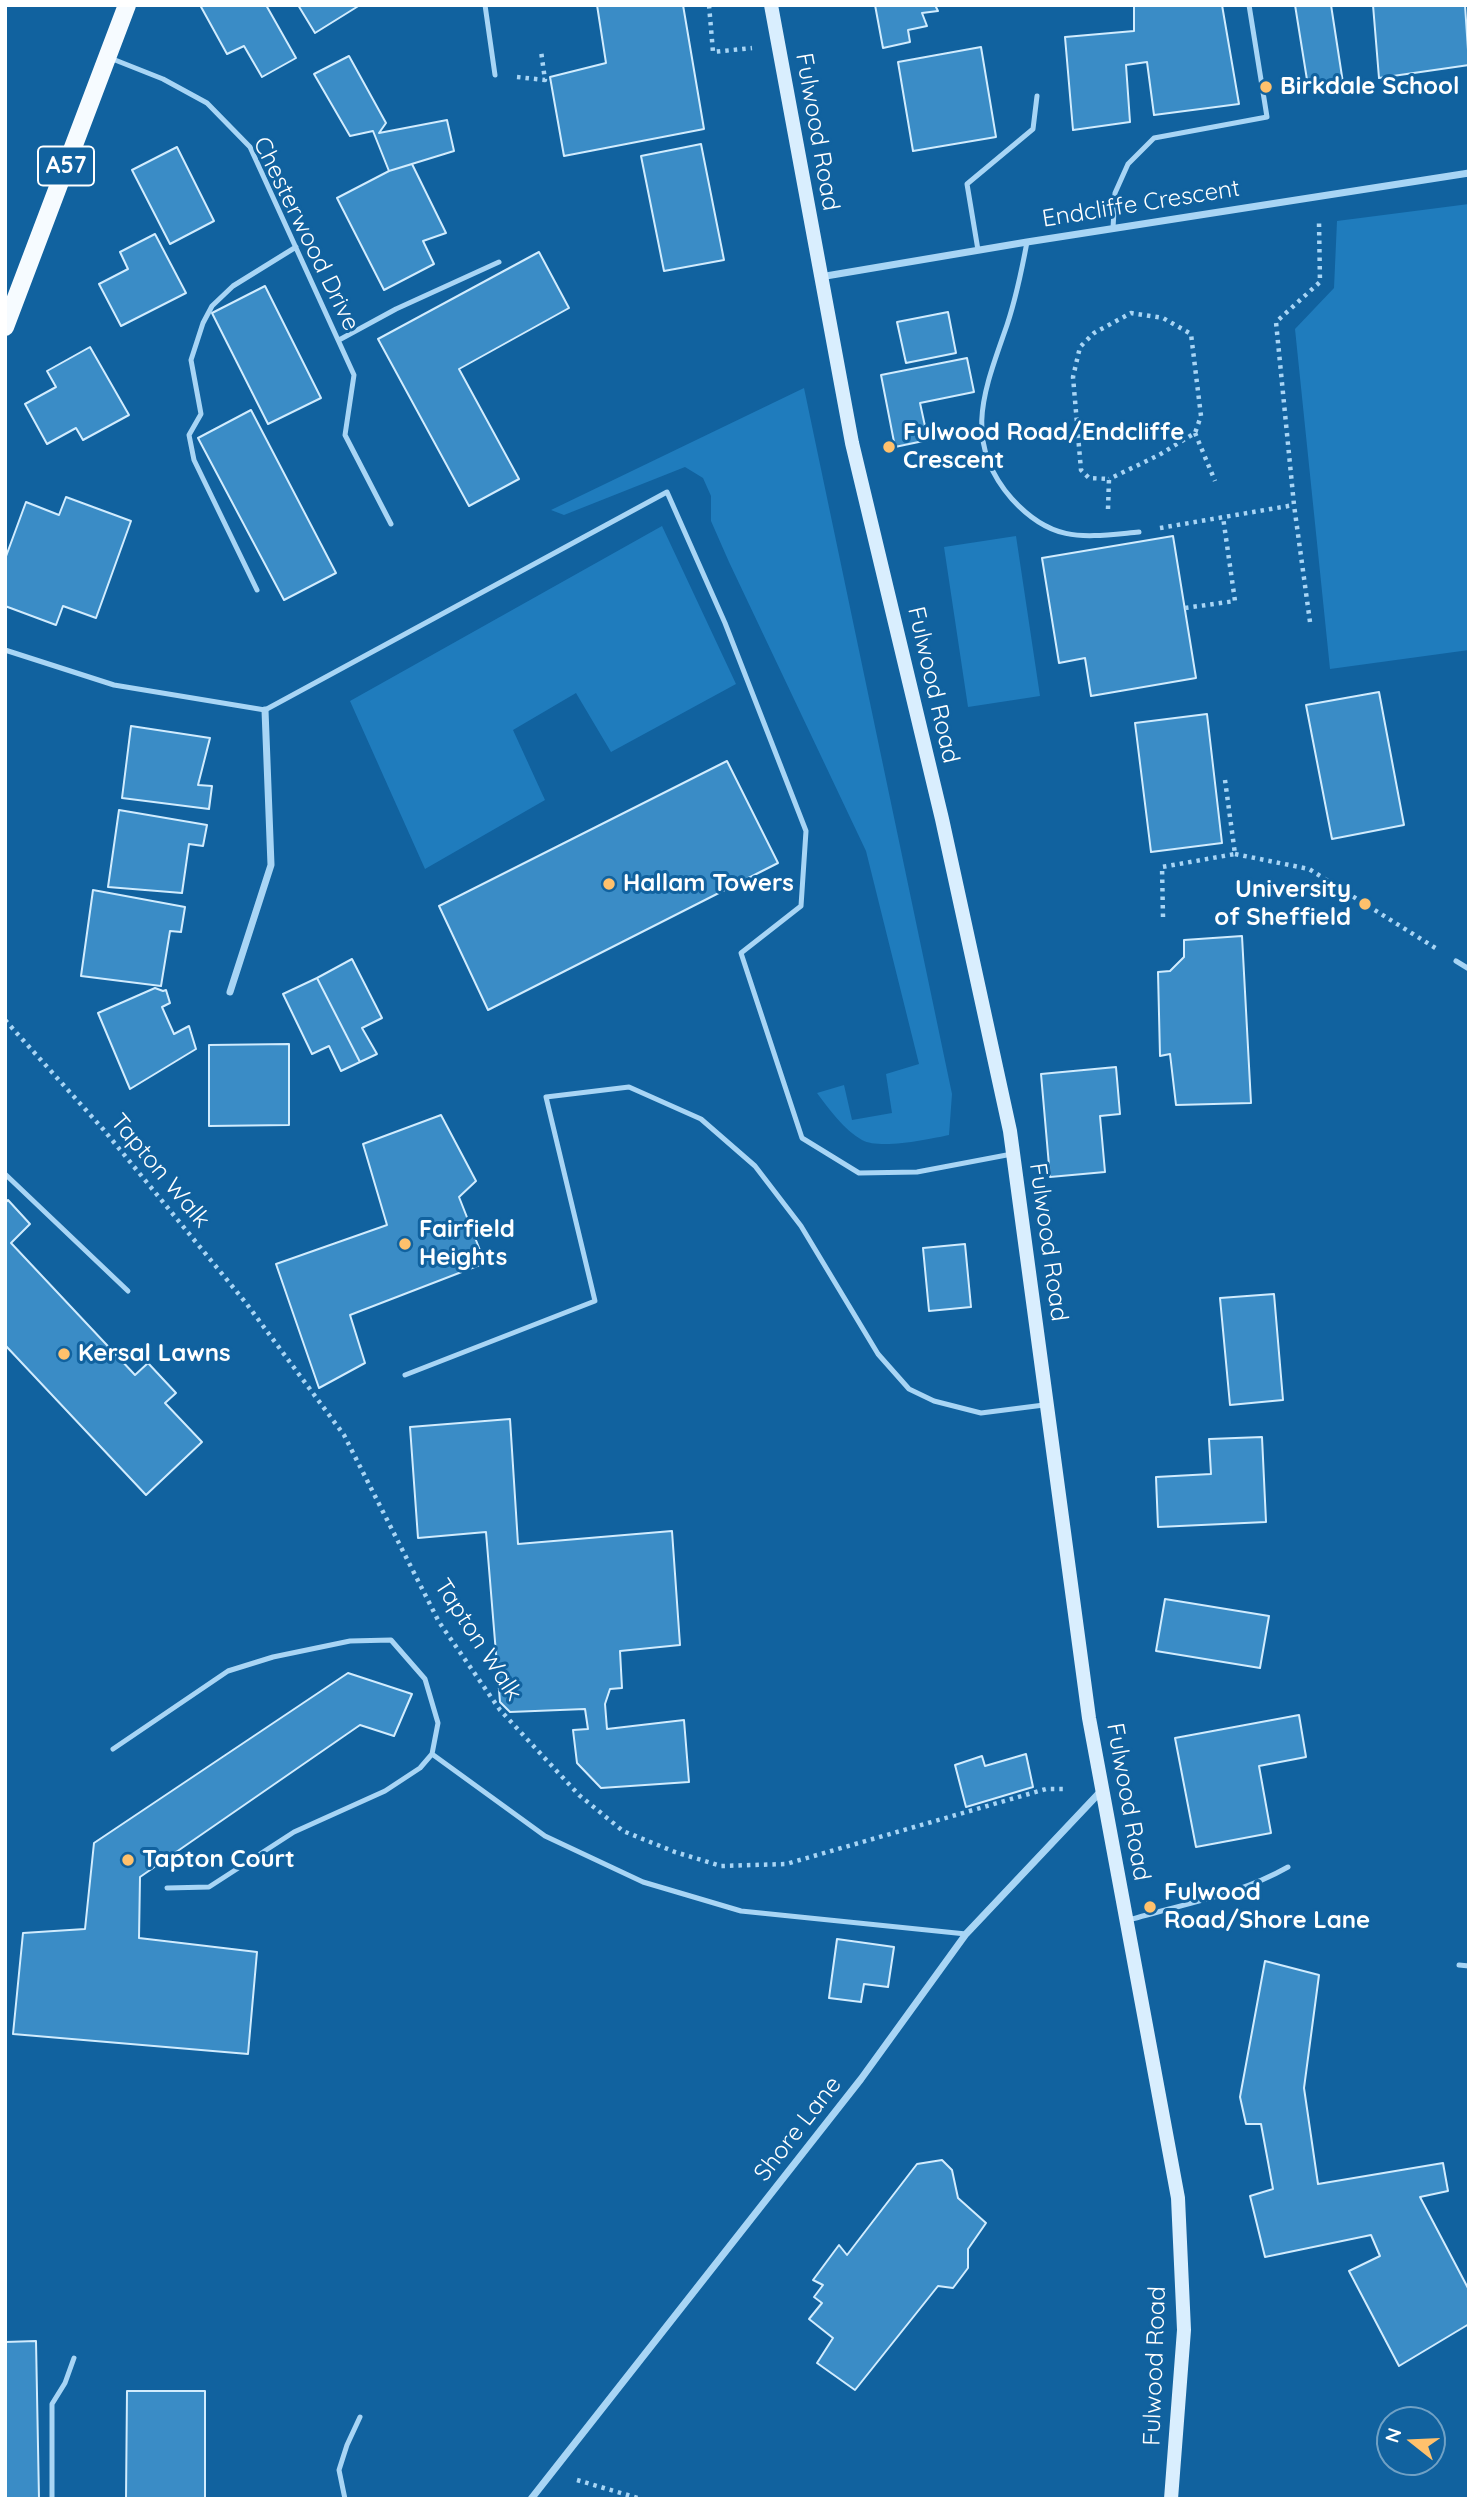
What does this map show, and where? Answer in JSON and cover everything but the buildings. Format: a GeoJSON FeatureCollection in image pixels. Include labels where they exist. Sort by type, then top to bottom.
{"type":"FeatureCollection","features":[{"type":"Feature","properties":{"kind":"main road","name":"A57"},"geometry":{"type":"LineString","coordinates":[[5,327],[127,5]]}},
{"type":"Feature","properties":{"kind":"street","name":"Fulwood Road"},"geometry":{"type":"LineString","coordinates":[[771,5],[852,443],[942,819],[1013,1154],[1089,1718],[1178,2198],[1184,2330],[1171,2499]]}},
{"type":"Feature","properties":{"kind":"street","name":"Endcliffe Crescent"},"geometry":{"type":"LineString","coordinates":[[820,277],[1469,173]]}},
{"type":"Feature","properties":{"kind":"street"},"geometry":{"type":"LineString","coordinates":[[230,992],[271,865],[265,710]]}},
{"type":"Feature","properties":{"kind":"street","name":"Shore Lane"},"geometry":{"type":"LineString","coordinates":[[531,2499],[861,2079],[967,1934],[1103,1790]]}},
{"type":"Feature","properties":{"kind":"lane"},"geometry":{"type":"LineString","coordinates":[[485,5],[495,75]]}},
{"type":"Feature","properties":{"kind":"lane"},"geometry":{"type":"LineString","coordinates":[[1113,228],[1115,193],[1128,164],[1154,138],[1267,117],[1249,5]]}},
{"type":"Feature","properties":{"kind":"lane","name":"Chesterwood Drive"},"geometry":{"type":"LineString","coordinates":[[107,57],[163,79],[207,103],[250,147],[354,375],[345,435],[391,524]]}},
{"type":"Feature","properties":{"kind":"lane"},"geometry":{"type":"LineString","coordinates":[[978,250],[967,184],[1033,129],[1037,96]]}},
{"type":"Feature","properties":{"kind":"lane"},"geometry":{"type":"LineString","coordinates":[[1027,242],[1007,323],[986,390],[980,429],[989,465],[1020,508],[1061,534],[1086,537],[1139,531]]}},
{"type":"Feature","properties":{"kind":"lane"},"geometry":{"type":"LineString","coordinates":[[257,590],[194,460],[189,436],[201,414],[191,360],[212,306],[233,286],[296,247]]}},
{"type":"Feature","properties":{"kind":"lane"},"geometry":{"type":"LineString","coordinates":[[339,340],[396,309],[499,262]]}},
{"type":"Feature","properties":{"kind":"lane"},"geometry":{"type":"LineString","coordinates":[[5,650],[114,685],[265,710],[667,492],[725,623],[806,831],[801,906],[741,953],[802,1138],[859,1173],[917,1172],[1013,1154]]}},
{"type":"Feature","properties":{"kind":"lane"},"geometry":{"type":"LineString","coordinates":[[1456,961],[1469,969]]}},
{"type":"Feature","properties":{"kind":"lane"},"geometry":{"type":"LineString","coordinates":[[405,1375],[596,1301],[546,1097],[629,1087],[701,1119],[755,1166],[801,1226],[878,1354],[909,1389],[934,1401],[981,1413],[1047,1405]]}},
{"type":"Feature","properties":{"kind":"lane"},"geometry":{"type":"LineString","coordinates":[[5,1174],[128,1291]]}},
{"type":"Feature","properties":{"kind":"lane"},"geometry":{"type":"LineString","coordinates":[[113,1749],[228,1671],[273,1657],[351,1641],[391,1640],[425,1679],[439,1723],[432,1754],[420,1768],[385,1791],[295,1832],[209,1887],[167,1888]]}},
{"type":"Feature","properties":{"kind":"lane"},"geometry":{"type":"LineString","coordinates":[[432,1754],[545,1836],[643,1882],[741,1912],[967,1934]]}},
{"type":"Feature","properties":{"kind":"lane"},"geometry":{"type":"LineString","coordinates":[[1126,1920],[1233,1892],[1262,1882],[1288,1867]]}},
{"type":"Feature","properties":{"kind":"lane"},"geometry":{"type":"LineString","coordinates":[[1459,1965],[1469,1966]]}},
{"type":"Feature","properties":{"kind":"lane"},"geometry":{"type":"LineString","coordinates":[[52,2499],[51,2404],[65,2384],[74,2358]]}},
{"type":"Feature","properties":{"kind":"lane"},"geometry":{"type":"LineString","coordinates":[[345,2499],[338,2470],[360,2417]]}},
{"type":"Feature","properties":{"kind":"path"},"geometry":{"type":"LineString","coordinates":[[709,5],[713,52],[777,45]]}},
{"type":"Feature","properties":{"kind":"path"},"geometry":{"type":"LineString","coordinates":[[541,51],[545,80]]}},
{"type":"Feature","properties":{"kind":"path"},"geometry":{"type":"LineString","coordinates":[[1310,622],[1294,505],[1276,322],[1320,282],[1319,224],[1315,197]]}},
{"type":"Feature","properties":{"kind":"path"},"geometry":{"type":"LineString","coordinates":[[1131,313],[1163,318],[1191,334],[1201,416],[1195,433],[1159,455],[1109,479],[1089,478],[1081,470],[1073,377],[1080,347],[1094,333],[1131,313]]}},
{"type":"Feature","properties":{"kind":"path"},"geometry":{"type":"LineString","coordinates":[[1195,433],[1215,481]]}},
{"type":"Feature","properties":{"kind":"path"},"geometry":{"type":"LineString","coordinates":[[1107,535],[1109,479]]}},
{"type":"Feature","properties":{"kind":"path"},"geometry":{"type":"LineString","coordinates":[[1139,531],[1294,505]]}},
{"type":"Feature","properties":{"kind":"path"},"geometry":{"type":"LineString","coordinates":[[1185,608],[1235,601],[1223,517]]}},
{"type":"Feature","properties":{"kind":"path"},"geometry":{"type":"LineString","coordinates":[[1225,780],[1235,854]]}},
{"type":"Feature","properties":{"kind":"path"},"geometry":{"type":"LineString","coordinates":[[1163,917],[1162,867],[1235,854],[1309,869],[1456,961]]}},
{"type":"Feature","properties":{"kind":"path","name":"Tapton Walk"},"geometry":{"type":"LineString","coordinates":[[5,1020],[103,1129],[221,1272],[344,1435],[439,1622],[500,1710],[579,1795],[623,1831],[675,1852],[721,1866],[786,1864],[1046,1789],[1103,1790]]}},
{"type":"Feature","properties":{"kind":"path"},"geometry":{"type":"LineString","coordinates":[[553,2473],[641,2499]]}},
{"type":"Feature","properties":{"kind":"shaded area"},"geometry":{"type":"Polygon","coordinates":[[[1469,204],[1469,650],[1330,669],[1295,329],[1334,288],[1337,221],[1469,204]]]}},
{"type":"Feature","properties":{"kind":"shaded area"},"geometry":{"type":"Polygon","coordinates":[[[804,388],[952,1094],[949,1135],[918,1141],[881,1144],[862,1140],[843,1125],[817,1093],[844,1085],[852,1120],[892,1113],[886,1074],[919,1064],[866,851],[711,521],[711,496],[703,478],[685,467],[564,515],[551,510],[804,388]]]}},
{"type":"Feature","properties":{"kind":"shaded area"},"geometry":{"type":"Polygon","coordinates":[[[662,526],[736,684],[611,752],[576,693],[513,730],[545,800],[425,869],[350,701],[662,526]]]}},
{"type":"Feature","properties":{"kind":"shaded area"},"geometry":{"type":"Polygon","coordinates":[[[1016,536],[1040,696],[968,707],[944,547],[1016,536]]]}},
{"type":"Feature","properties":{"kind":"place","name":"Birkdale School"},"geometry":{"type":"Point","coordinates":[1266,87]}},
{"type":"Feature","properties":{"kind":"place","name":"Fulwood Road/Endcliffe Crescent"},"geometry":{"type":"Point","coordinates":[889,447]}},
{"type":"Feature","properties":{"kind":"place","name":"Hallam Towers"},"geometry":{"type":"Point","coordinates":[609,884]}},
{"type":"Feature","properties":{"kind":"place","name":"University of Sheffield"},"geometry":{"type":"Point","coordinates":[1365,904]}},
{"type":"Feature","properties":{"kind":"place","name":"Fairfield Heights"},"geometry":{"type":"Point","coordinates":[405,1244]}},
{"type":"Feature","properties":{"kind":"place","name":"Kersal Lawns"},"geometry":{"type":"Point","coordinates":[64,1354]}},
{"type":"Feature","properties":{"kind":"place","name":"Tapton Court"},"geometry":{"type":"Point","coordinates":[128,1860]}},
{"type":"Feature","properties":{"kind":"place","name":"Fulwood Road/Shore Lane"},"geometry":{"type":"Point","coordinates":[1150,1907]}}]}
